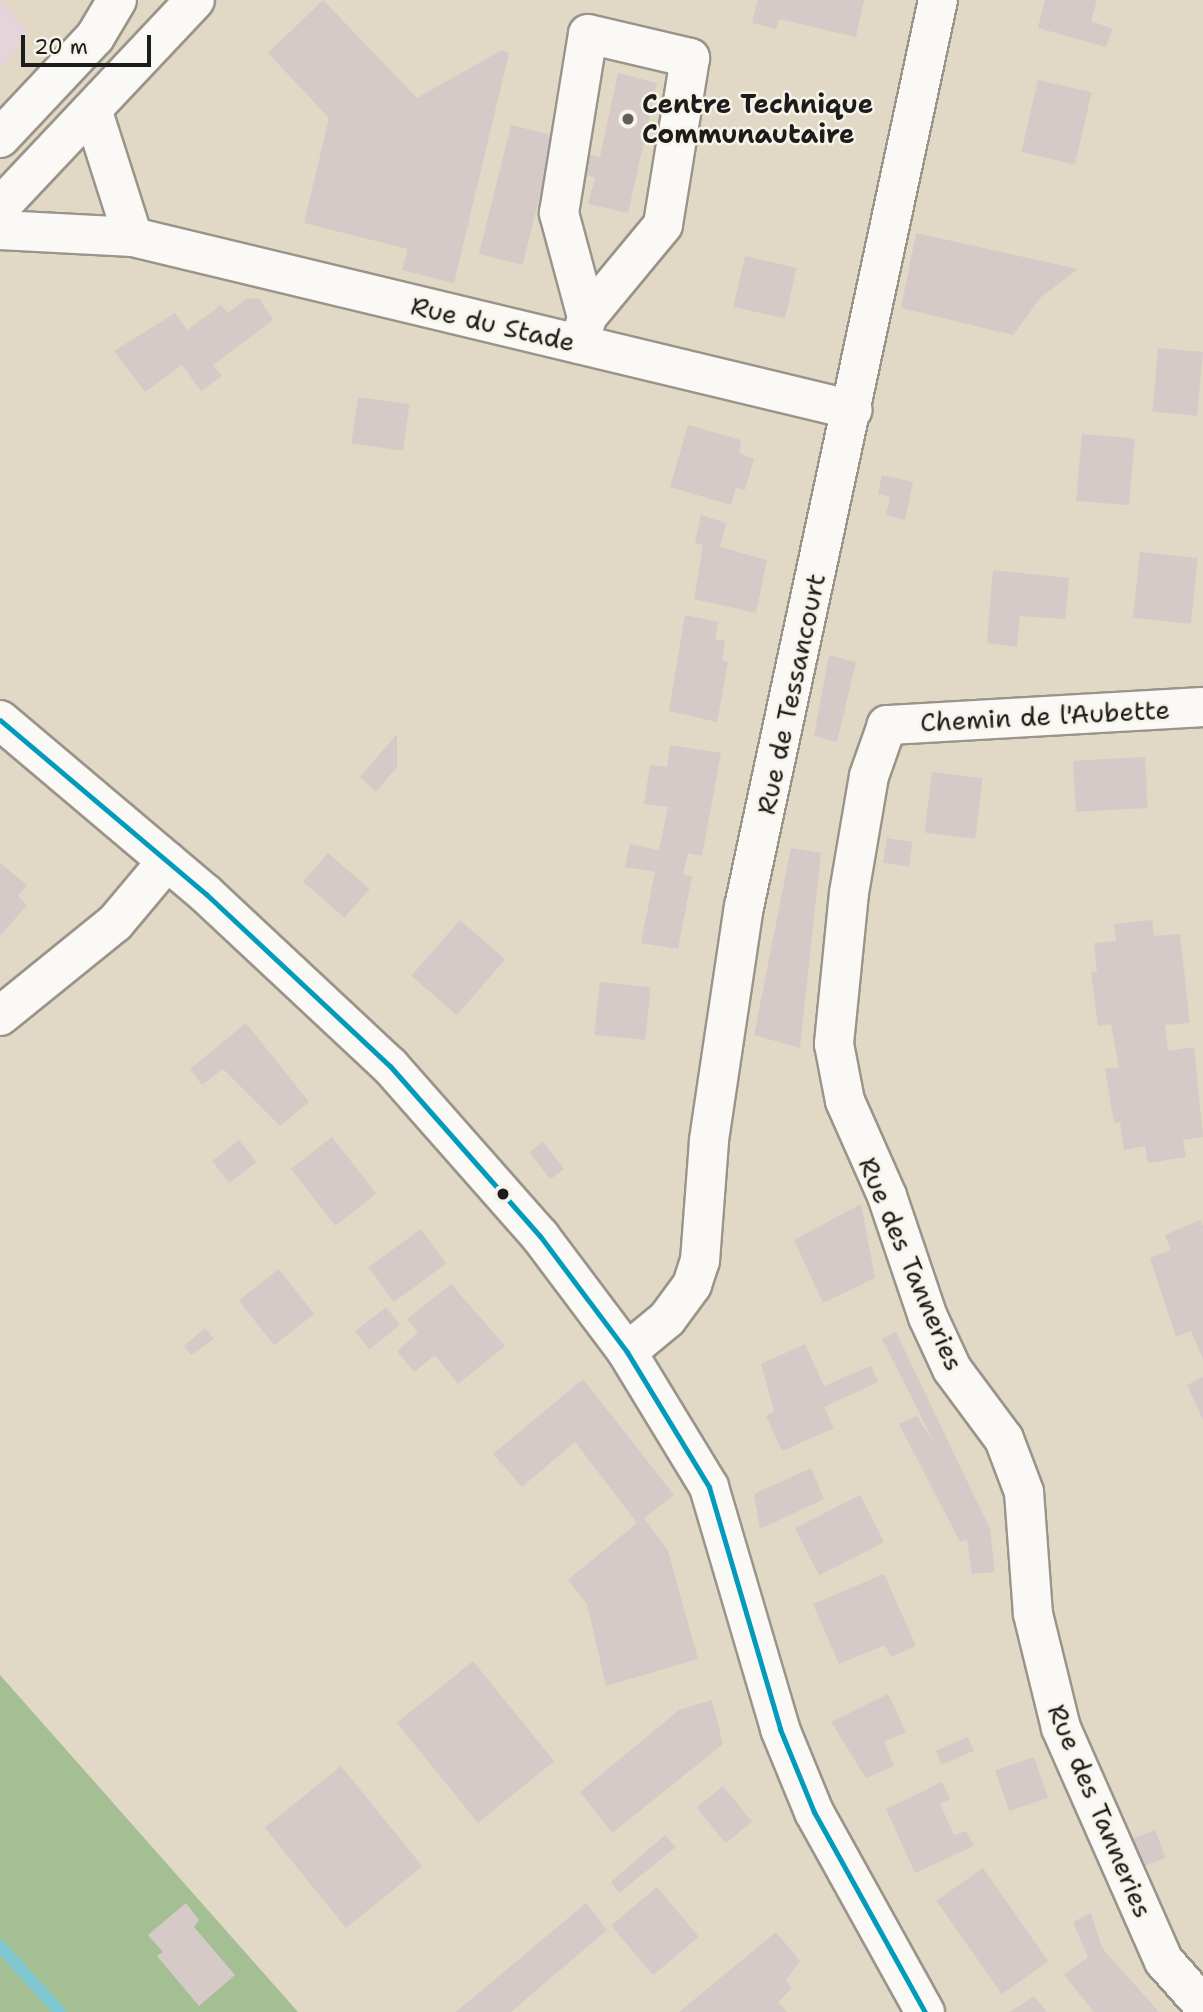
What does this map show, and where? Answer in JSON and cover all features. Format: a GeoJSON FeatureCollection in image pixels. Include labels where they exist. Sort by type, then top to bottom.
{"type":"FeatureCollection","features":[{"type":"Feature","properties":{"kind":"street"},"geometry":{"type":"LineString","coordinates":[[0,107],[112,0]]}},
{"type":"Feature","properties":{"kind":"street"},"geometry":{"type":"LineString","coordinates":[[0,138],[95,37],[117,0]]}},
{"type":"Feature","properties":{"kind":"street"},"geometry":{"type":"LineString","coordinates":[[0,207],[195,0]]}},
{"type":"Feature","properties":{"kind":"street","name":"Rue de Tessancourt"},"geometry":{"type":"LineString","coordinates":[[627,1352],[667,1319],[700,1261],[709,1140],[744,907],[853,410],[938,0]]}},
{"type":"Feature","properties":{"kind":"street"},"geometry":{"type":"LineString","coordinates":[[587,34],[690,58],[663,225],[583,331],[559,213],[587,34]]}},
{"type":"Feature","properties":{"kind":"street"},"geometry":{"type":"LineString","coordinates":[[93,111],[133,237]]}},
{"type":"Feature","properties":{"kind":"street","name":"Rue du Stade"},"geometry":{"type":"LineString","coordinates":[[0,230],[133,237],[583,331],[853,410]]}},
{"type":"Feature","properties":{"kind":"street","name":"Chemin de l'Aubette"},"geometry":{"type":"LineString","coordinates":[[887,725],[1203,707]]}},
{"type":"Feature","properties":{"kind":"street"},"geometry":{"type":"LineString","coordinates":[[0,720],[167,861],[390,1066],[540,1236],[627,1352],[709,1486],[780,1728],[814,1812],[925,2012]]}},
{"type":"Feature","properties":{"kind":"street","name":"Rue des Tanneries"},"geometry":{"type":"LineString","coordinates":[[887,725],[869,776],[849,893],[834,1044],[845,1101],[951,1369],[1004,1439],[1024,1492],[1033,1614],[1061,1728],[1164,1961],[1203,2005]]}},
{"type":"Feature","properties":{"kind":"street"},"geometry":{"type":"LineString","coordinates":[[0,1016],[115,923],[167,861]]}},
{"type":"Feature","properties":{"kind":"shaded area"},"geometry":{"type":"Polygon","coordinates":[[[0,1],[29,32],[0,69],[0,1]]]}},
{"type":"Feature","properties":{"kind":"green space"},"geometry":{"type":"Polygon","coordinates":[[[0,1675],[298,2012],[0,2012],[0,1675]]]}},
{"type":"Feature","properties":{"kind":"building"},"geometry":{"type":"Polygon","coordinates":[[[323,0],[417,98],[502,50],[509,53],[454,283],[402,270],[408,249],[304,223],[329,118],[268,53],[323,0]]]}},
{"type":"Feature","properties":{"kind":"building"},"geometry":{"type":"Polygon","coordinates":[[[758,0],[864,0],[856,37],[779,19],[776,29],[752,23],[758,0]]]}},
{"type":"Feature","properties":{"kind":"building"},"geometry":{"type":"Polygon","coordinates":[[[1045,0],[1097,0],[1091,21],[1113,29],[1106,47],[1038,28],[1045,0]]]}},
{"type":"Feature","properties":{"kind":"building","name":"Centre Technique Communautaire"},"geometry":{"type":"Polygon","coordinates":[[[618,73],[657,83],[628,213],[588,204],[595,178],[587,175],[590,155],[600,157],[618,73]]]}},
{"type":"Feature","properties":{"kind":"building"},"geometry":{"type":"Polygon","coordinates":[[[1038,80],[1092,92],[1075,164],[1021,152],[1038,80]]]}},
{"type":"Feature","properties":{"kind":"building"},"geometry":{"type":"Polygon","coordinates":[[[511,125],[555,136],[522,265],[479,254],[511,125]]]}},
{"type":"Feature","properties":{"kind":"building"},"geometry":{"type":"Polygon","coordinates":[[[916,233],[1078,269],[1041,297],[1013,335],[901,308],[916,233]]]}},
{"type":"Feature","properties":{"kind":"building"},"geometry":{"type":"Polygon","coordinates":[[[745,256],[797,268],[785,319],[733,307],[745,256]]]}},
{"type":"Feature","properties":{"kind":"building"},"geometry":{"type":"Polygon","coordinates":[[[259,298],[273,320],[213,365],[222,376],[201,391],[182,365],[145,392],[114,351],[175,313],[187,330],[221,305],[228,313],[246,299],[259,298]]]}},
{"type":"Feature","properties":{"kind":"building"},"geometry":{"type":"Polygon","coordinates":[[[1158,348],[1203,352],[1197,416],[1152,412],[1158,348]]]}},
{"type":"Feature","properties":{"kind":"building"},"geometry":{"type":"Polygon","coordinates":[[[358,397],[409,404],[403,451],[351,444],[358,397]]]}},
{"type":"Feature","properties":{"kind":"building"},"geometry":{"type":"Polygon","coordinates":[[[688,425],[741,440],[739,453],[754,459],[745,490],[736,487],[731,505],[670,487],[688,425]]]}},
{"type":"Feature","properties":{"kind":"building"},"geometry":{"type":"Polygon","coordinates":[[[1082,434],[1135,439],[1129,505],[1076,501],[1082,434]]]}},
{"type":"Feature","properties":{"kind":"building"},"geometry":{"type":"Polygon","coordinates":[[[882,475],[913,482],[905,520],[886,515],[890,497],[878,494],[882,475]]]}},
{"type":"Feature","properties":{"kind":"building"},"geometry":{"type":"Polygon","coordinates":[[[701,515],[726,523],[720,547],[767,560],[756,613],[694,599],[703,545],[695,543],[701,515]]]}},
{"type":"Feature","properties":{"kind":"building"},"geometry":{"type":"Polygon","coordinates":[[[1140,552],[1198,558],[1191,624],[1133,618],[1140,552]]]}},
{"type":"Feature","properties":{"kind":"building"},"geometry":{"type":"Polygon","coordinates":[[[993,570],[1069,578],[1065,619],[1020,616],[1017,647],[987,643],[993,570]]]}},
{"type":"Feature","properties":{"kind":"building"},"geometry":{"type":"Polygon","coordinates":[[[685,615],[718,622],[715,639],[725,641],[722,660],[728,662],[717,722],[669,711],[685,615]]]}},
{"type":"Feature","properties":{"kind":"building"},"geometry":{"type":"Polygon","coordinates":[[[829,655],[856,662],[837,742],[814,736],[829,655]]]}},
{"type":"Feature","properties":{"kind":"building"},"geometry":{"type":"Polygon","coordinates":[[[397,734],[397,767],[376,792],[360,777],[397,734]]]}},
{"type":"Feature","properties":{"kind":"building"},"geometry":{"type":"Polygon","coordinates":[[[670,745],[721,753],[702,856],[688,853],[683,875],[692,876],[678,949],[641,943],[655,872],[625,867],[630,844],[659,850],[668,807],[644,804],[650,765],[667,767],[670,745]]]}},
{"type":"Feature","properties":{"kind":"building"},"geometry":{"type":"Polygon","coordinates":[[[1145,757],[1148,808],[1076,812],[1073,761],[1145,757]]]}},
{"type":"Feature","properties":{"kind":"building"},"geometry":{"type":"Polygon","coordinates":[[[932,772],[983,778],[975,839],[925,833],[932,772]]]}},
{"type":"Feature","properties":{"kind":"building"},"geometry":{"type":"Polygon","coordinates":[[[887,838],[913,842],[909,867],[883,863],[887,838]]]}},
{"type":"Feature","properties":{"kind":"building"},"geometry":{"type":"Polygon","coordinates":[[[791,848],[821,853],[800,1048],[754,1035],[791,848]]]}},
{"type":"Feature","properties":{"kind":"building"},"geometry":{"type":"Polygon","coordinates":[[[328,853],[370,889],[345,918],[303,882],[328,853]]]}},
{"type":"Feature","properties":{"kind":"building"},"geometry":{"type":"Polygon","coordinates":[[[0,863],[27,885],[18,896],[27,905],[0,936],[0,863]]]}},
{"type":"Feature","properties":{"kind":"building"},"geometry":{"type":"Polygon","coordinates":[[[460,920],[505,959],[457,1015],[411,976],[460,920]]]}},
{"type":"Feature","properties":{"kind":"building"},"geometry":{"type":"Polygon","coordinates":[[[1152,920],[1154,936],[1180,934],[1190,1023],[1165,1025],[1168,1051],[1194,1047],[1203,1137],[1183,1140],[1186,1157],[1148,1163],[1145,1146],[1124,1150],[1120,1122],[1114,1123],[1105,1069],[1119,1067],[1111,1024],[1098,1026],[1091,972],[1097,971],[1094,943],[1116,941],[1114,924],[1152,920]]]}},
{"type":"Feature","properties":{"kind":"building"},"geometry":{"type":"Polygon","coordinates":[[[600,982],[651,987],[645,1040],[594,1035],[600,982]]]}},
{"type":"Feature","properties":{"kind":"building"},"geometry":{"type":"Polygon","coordinates":[[[246,1023],[309,1102],[280,1126],[223,1069],[202,1085],[190,1069],[246,1023]]]}},
{"type":"Feature","properties":{"kind":"building"},"geometry":{"type":"Polygon","coordinates":[[[332,1137],[376,1194],[335,1226],[291,1169],[332,1137]]]}},
{"type":"Feature","properties":{"kind":"building"},"geometry":{"type":"Polygon","coordinates":[[[239,1140],[256,1162],[229,1183],[212,1161],[239,1140]]]}},
{"type":"Feature","properties":{"kind":"building"},"geometry":{"type":"Polygon","coordinates":[[[543,1142],[564,1169],[551,1179],[530,1152],[543,1142]]]}},
{"type":"Feature","properties":{"kind":"building"},"geometry":{"type":"Polygon","coordinates":[[[861,1204],[875,1278],[823,1303],[794,1240],[861,1204]]]}},
{"type":"Feature","properties":{"kind":"building"},"geometry":{"type":"Polygon","coordinates":[[[1200,1220],[1203,1226],[1203,1359],[1191,1331],[1176,1337],[1150,1258],[1171,1250],[1165,1235],[1200,1220]]]}},
{"type":"Feature","properties":{"kind":"building"},"geometry":{"type":"Polygon","coordinates":[[[421,1229],[446,1264],[394,1302],[368,1267],[421,1229]]]}},
{"type":"Feature","properties":{"kind":"building"},"geometry":{"type":"Polygon","coordinates":[[[279,1269],[314,1314],[274,1345],[239,1300],[279,1269]]]}},
{"type":"Feature","properties":{"kind":"building"},"geometry":{"type":"Polygon","coordinates":[[[451,1284],[505,1346],[458,1384],[435,1355],[414,1372],[397,1351],[418,1333],[407,1319],[451,1284]]]}},
{"type":"Feature","properties":{"kind":"building"},"geometry":{"type":"Polygon","coordinates":[[[386,1307],[400,1325],[369,1349],[355,1331],[386,1307]]]}},
{"type":"Feature","properties":{"kind":"building"},"geometry":{"type":"Polygon","coordinates":[[[205,1328],[214,1339],[191,1355],[184,1346],[205,1328]]]}},
{"type":"Feature","properties":{"kind":"building"},"geometry":{"type":"Polygon","coordinates":[[[896,1332],[990,1529],[995,1572],[972,1574],[967,1539],[960,1542],[899,1424],[917,1416],[936,1446],[882,1339],[896,1332]]]}},
{"type":"Feature","properties":{"kind":"building"},"geometry":{"type":"Polygon","coordinates":[[[805,1344],[824,1386],[871,1366],[878,1382],[824,1407],[834,1428],[782,1451],[766,1416],[774,1411],[761,1364],[805,1344]]]}},
{"type":"Feature","properties":{"kind":"building"},"geometry":{"type":"Polygon","coordinates":[[[1203,1377],[1203,1420],[1187,1385],[1203,1377]]]}},
{"type":"Feature","properties":{"kind":"building"},"geometry":{"type":"Polygon","coordinates":[[[583,1379],[674,1495],[644,1518],[668,1551],[698,1659],[606,1686],[587,1604],[568,1580],[637,1523],[575,1442],[522,1487],[493,1454],[583,1379]]]}},
{"type":"Feature","properties":{"kind":"building"},"geometry":{"type":"Polygon","coordinates":[[[811,1468],[824,1499],[760,1529],[754,1494],[811,1468]]]}},
{"type":"Feature","properties":{"kind":"building"},"geometry":{"type":"Polygon","coordinates":[[[860,1495],[884,1542],[819,1575],[795,1528],[860,1495]]]}},
{"type":"Feature","properties":{"kind":"building"},"geometry":{"type":"Polygon","coordinates":[[[884,1574],[916,1646],[891,1657],[885,1645],[839,1664],[813,1604],[884,1574]]]}},
{"type":"Feature","properties":{"kind":"building"},"geometry":{"type":"Polygon","coordinates":[[[473,1661],[554,1761],[478,1823],[397,1723],[473,1661]]]}},
{"type":"Feature","properties":{"kind":"building"},"geometry":{"type":"Polygon","coordinates":[[[888,1694],[906,1732],[884,1742],[894,1766],[866,1778],[831,1722],[888,1694]]]}},
{"type":"Feature","properties":{"kind":"building"},"geometry":{"type":"Polygon","coordinates":[[[712,1700],[723,1744],[612,1833],[580,1792],[679,1710],[712,1700]]]}},
{"type":"Feature","properties":{"kind":"building"},"geometry":{"type":"Polygon","coordinates":[[[968,1737],[974,1751],[942,1764],[936,1751],[968,1737]]]}},
{"type":"Feature","properties":{"kind":"building"},"geometry":{"type":"Polygon","coordinates":[[[1034,1757],[1048,1798],[1009,1811],[995,1770],[1034,1757]]]}},
{"type":"Feature","properties":{"kind":"building"},"geometry":{"type":"Polygon","coordinates":[[[341,1766],[422,1866],[346,1928],[265,1828],[341,1766]]]}},
{"type":"Feature","properties":{"kind":"building"},"geometry":{"type":"Polygon","coordinates":[[[942,1782],[950,1799],[940,1804],[954,1835],[966,1831],[974,1846],[915,1873],[886,1809],[942,1782]]]}},
{"type":"Feature","properties":{"kind":"building"},"geometry":{"type":"Polygon","coordinates":[[[723,1786],[752,1822],[726,1843],[697,1807],[723,1786]]]}},
{"type":"Feature","properties":{"kind":"building"},"geometry":{"type":"Polygon","coordinates":[[[1155,1830],[1166,1858],[1137,1869],[1126,1841],[1155,1830]]]}},
{"type":"Feature","properties":{"kind":"building"},"geometry":{"type":"Polygon","coordinates":[[[665,1835],[676,1847],[619,1893],[611,1882],[665,1835]]]}},
{"type":"Feature","properties":{"kind":"building"},"geometry":{"type":"Polygon","coordinates":[[[983,1868],[1048,1961],[1002,1994],[936,1901],[983,1868]]]}},
{"type":"Feature","properties":{"kind":"building"},"geometry":{"type":"Polygon","coordinates":[[[657,1887],[699,1937],[653,1975],[611,1926],[657,1887]]]}},
{"type":"Feature","properties":{"kind":"building"},"geometry":{"type":"Polygon","coordinates":[[[186,1903],[199,1920],[194,1927],[235,1975],[199,2006],[157,1956],[163,1952],[148,1935],[186,1903]]]}},
{"type":"Feature","properties":{"kind":"building"},"geometry":{"type":"Polygon","coordinates":[[[586,1903],[607,1930],[511,2012],[456,2012],[586,1903]]]}},
{"type":"Feature","properties":{"kind":"building"},"geometry":{"type":"Polygon","coordinates":[[[1091,1913],[1102,1948],[1159,2012],[1094,2012],[1064,1975],[1088,1957],[1073,1922],[1091,1913]]]}},
{"type":"Feature","properties":{"kind":"building"},"geometry":{"type":"Polygon","coordinates":[[[776,1932],[800,1961],[786,1980],[792,1988],[778,2002],[787,2012],[679,2012],[776,1932]]]}},
{"type":"Feature","properties":{"kind":"building"},"geometry":{"type":"Polygon","coordinates":[[[1034,1996],[1047,2012],[1010,2012],[1034,1996]]]}},
{"type":"Feature","properties":{"kind":"waterway"},"geometry":{"type":"LineString","coordinates":[[0,1946],[60,2012]]}},
{"type":"Feature","properties":{"kind":"transit line"},"geometry":{"type":"LineString","coordinates":[[0,720],[206,894],[390,1066],[540,1236],[627,1352],[709,1487],[780,1729],[814,1812],[925,2012]]}},
{"type":"Feature","properties":{"kind":"place","name":"Centre Technique Communautaire"},"geometry":{"type":"Point","coordinates":[628,119]}}]}
